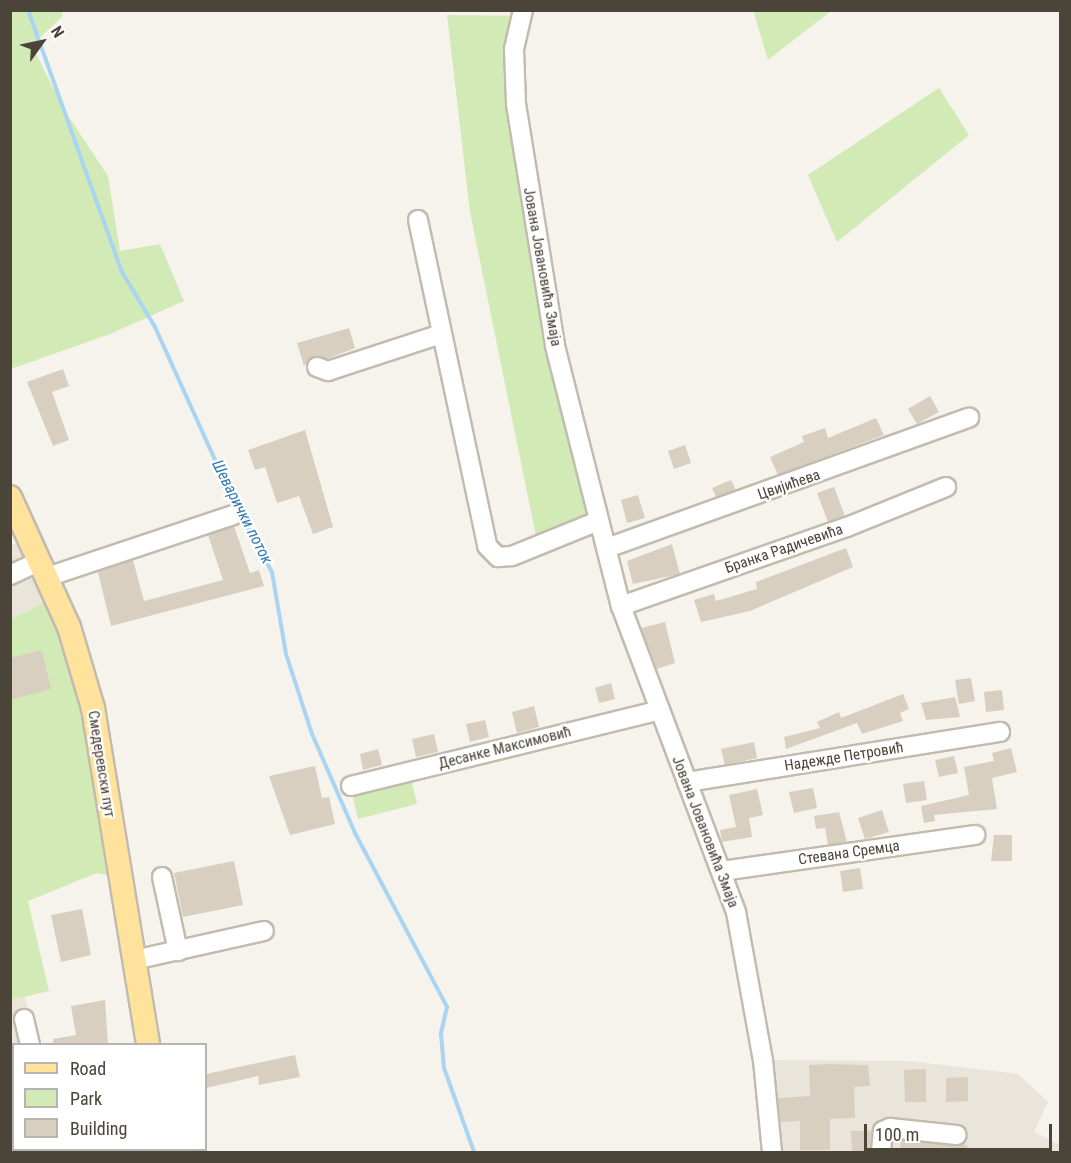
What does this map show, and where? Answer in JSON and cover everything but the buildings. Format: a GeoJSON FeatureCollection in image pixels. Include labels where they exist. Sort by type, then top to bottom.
{"type":"FeatureCollection","features":[{"type":"Feature","properties":{"kind":"main road","name":"Смедеревски пут"},"geometry":{"type":"LineString","coordinates":[[10,497],[44,569],[77,650],[93,708],[148,1043]]}},
{"type":"Feature","properties":{"kind":"street","name":"Јована Јовановића Змаја"},"geometry":{"type":"LineString","coordinates":[[523,10],[514,49],[519,126],[555,346],[621,606],[722,871],[738,920],[753,997],[772,1152]]}},
{"type":"Feature","properties":{"kind":"street"},"geometry":{"type":"LineString","coordinates":[[418,220],[490,551],[498,557],[512,556],[598,521]]}},
{"type":"Feature","properties":{"kind":"street"},"geometry":{"type":"LineString","coordinates":[[317,367],[328,371],[441,334]]}},
{"type":"Feature","properties":{"kind":"street","name":"Цвијићева"},"geometry":{"type":"LineString","coordinates":[[607,548],[969,418]]}},
{"type":"Feature","properties":{"kind":"street","name":"Бранка Радичевића"},"geometry":{"type":"LineString","coordinates":[[621,606],[848,527],[946,487]]}},
{"type":"Feature","properties":{"kind":"street"},"geometry":{"type":"LineString","coordinates":[[10,575],[44,569],[233,515]]}},
{"type":"Feature","properties":{"kind":"street","name":"Десанке Максимовић"},"geometry":{"type":"LineString","coordinates":[[351,786],[660,710]]}},
{"type":"Feature","properties":{"kind":"street","name":"Надежде Петровић"},"geometry":{"type":"LineString","coordinates":[[687,782],[1000,732]]}},
{"type":"Feature","properties":{"kind":"street","name":"Стевана Сремца"},"geometry":{"type":"LineString","coordinates":[[722,871],[975,835]]}},
{"type":"Feature","properties":{"kind":"street"},"geometry":{"type":"LineString","coordinates":[[162,877],[178,951]]}},
{"type":"Feature","properties":{"kind":"street"},"geometry":{"type":"LineString","coordinates":[[134,960],[264,932]]}},
{"type":"Feature","properties":{"kind":"street"},"geometry":{"type":"LineString","coordinates":[[24,1019],[30,1043]]}},
{"type":"Feature","properties":{"kind":"street"},"geometry":{"type":"LineString","coordinates":[[881,1152],[883,1131],[890,1128],[957,1135]]}},
{"type":"Feature","properties":{"kind":"shaded area"},"geometry":{"type":"Polygon","coordinates":[[[18,542],[48,602],[11,619],[11,546],[18,542]]]}},
{"type":"Feature","properties":{"kind":"shaded area"},"geometry":{"type":"Polygon","coordinates":[[[25,997],[37,1043],[12,1043],[12,1151],[59,1152],[11,1152],[11,1000],[25,997]]]}},
{"type":"Feature","properties":{"kind":"shaded area"},"geometry":{"type":"Polygon","coordinates":[[[763,1060],[910,1061],[1018,1074],[1048,1102],[1034,1132],[1060,1145],[1060,1152],[772,1152],[763,1060]]]}},
{"type":"Feature","properties":{"kind":"green space"},"geometry":{"type":"Polygon","coordinates":[[[753,10],[831,10],[831,11],[768,60],[753,10]]]}},
{"type":"Feature","properties":{"kind":"green space"},"geometry":{"type":"Polygon","coordinates":[[[10,11],[61,11],[63,16],[32,45],[63,108],[108,176],[120,251],[160,244],[184,301],[110,334],[11,369],[10,11]]]}},
{"type":"Feature","properties":{"kind":"green space"},"geometry":{"type":"Polygon","coordinates":[[[447,15],[522,16],[516,104],[598,521],[538,546],[470,212],[447,15]]]}},
{"type":"Feature","properties":{"kind":"green space"},"geometry":{"type":"Polygon","coordinates":[[[939,88],[969,135],[837,242],[808,175],[939,88]]]}},
{"type":"Feature","properties":{"kind":"green space"},"geometry":{"type":"Polygon","coordinates":[[[57,597],[120,878],[97,873],[28,901],[49,991],[11,1000],[11,619],[57,597]]]}},
{"type":"Feature","properties":{"kind":"green space"},"geometry":{"type":"Polygon","coordinates":[[[410,775],[417,804],[358,819],[351,789],[410,775]]]}},
{"type":"Feature","properties":{"kind":"waterway","name":"Шеварички поток"},"geometry":{"type":"LineString","coordinates":[[28,10],[122,272],[155,327],[233,500],[272,572],[286,654],[312,734],[355,833],[447,1007],[441,1034],[444,1068],[474,1152]]}}]}
